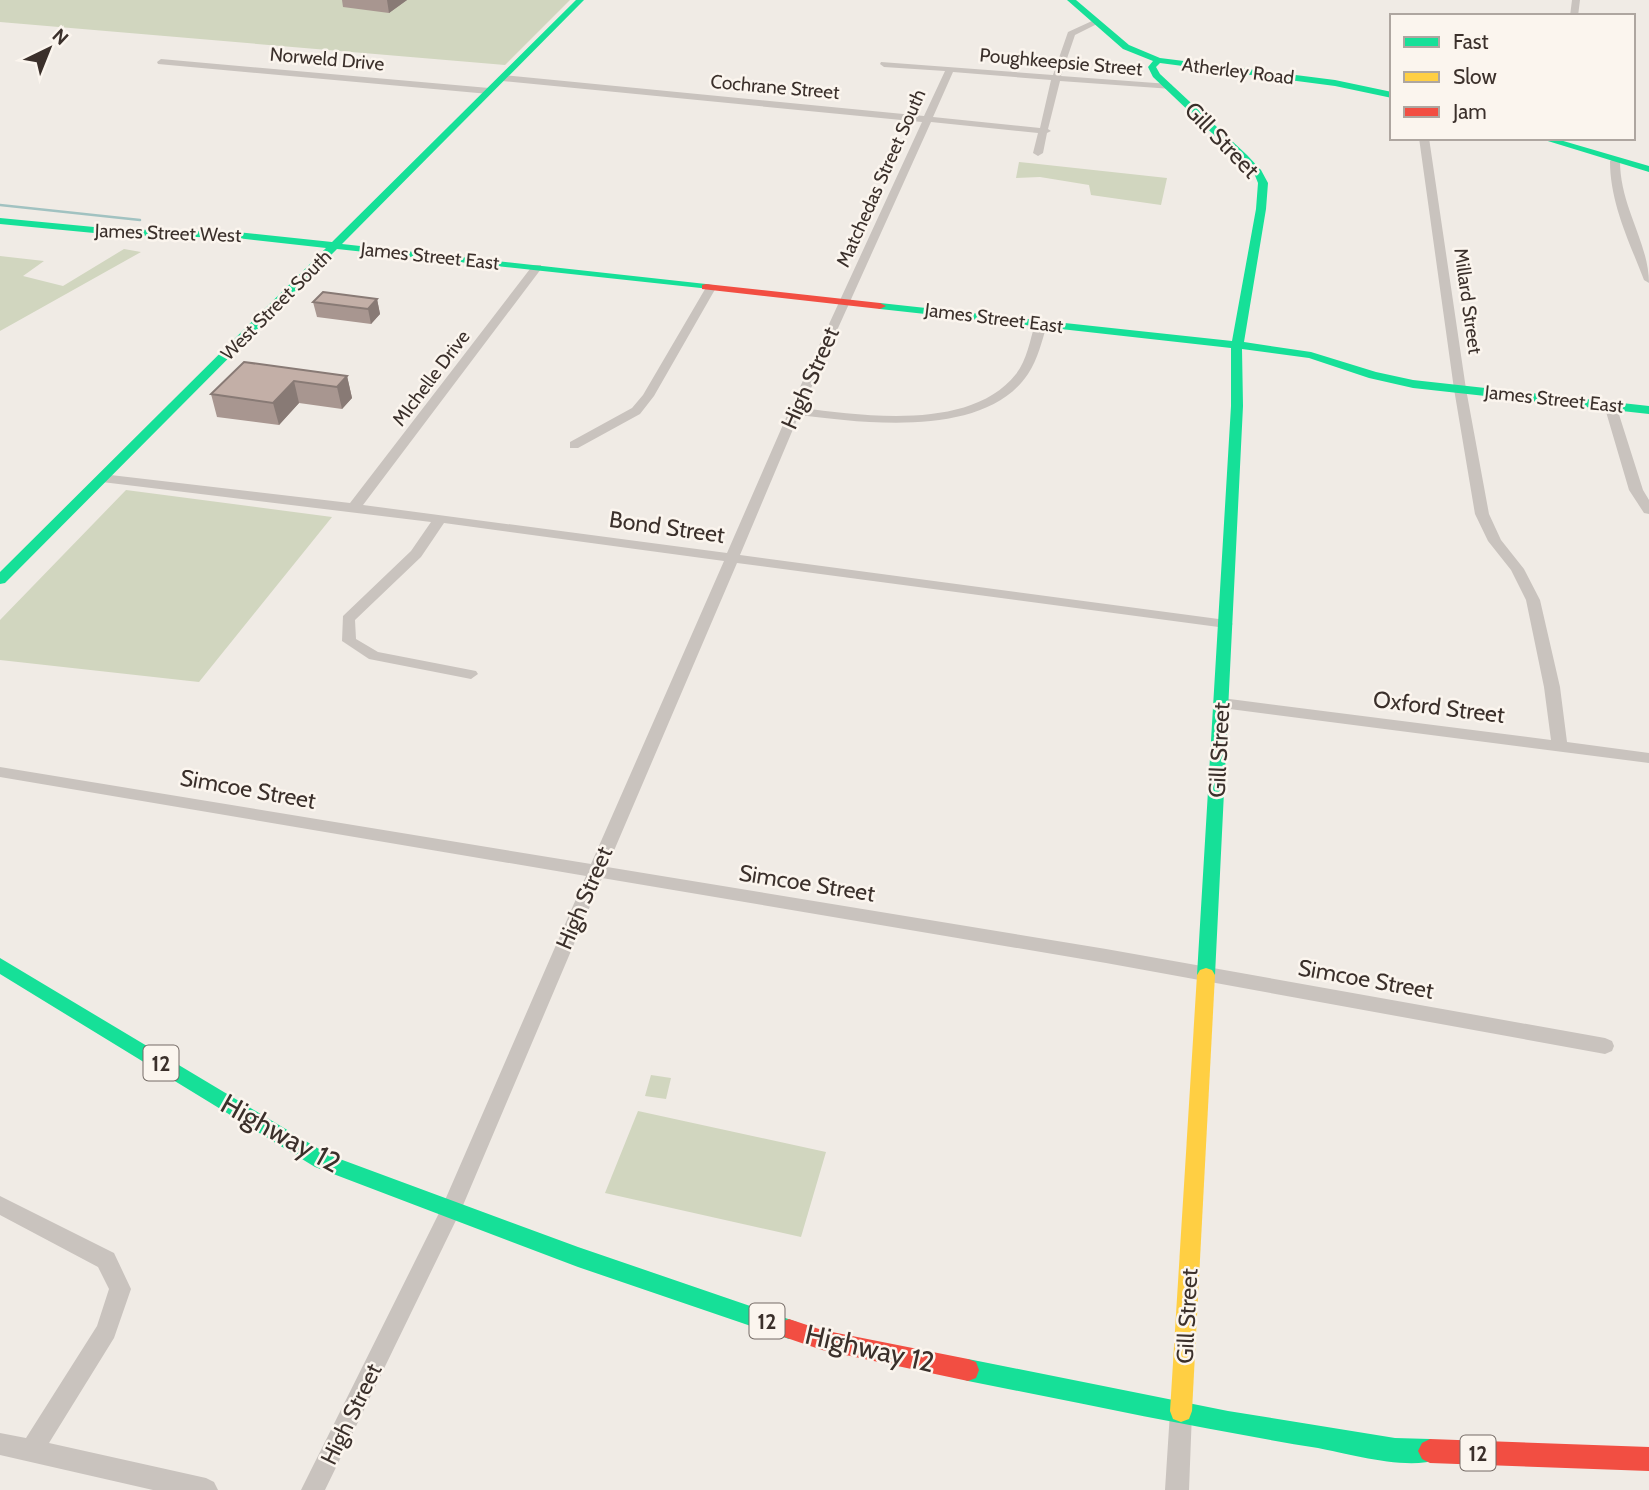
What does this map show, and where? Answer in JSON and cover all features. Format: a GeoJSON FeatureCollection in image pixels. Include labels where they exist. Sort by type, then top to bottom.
{"type":"FeatureCollection","features":[{"type":"Feature","properties":{"kind":"main road","name":"West Street South"},"geometry":{"type":"LineString","coordinates":[[0,580],[580,0]]}},
{"type":"Feature","properties":{"kind":"main road","name":"Atherley Road"},"geometry":{"type":"LineString","coordinates":[[1071,0],[1126,47],[1158,60],[1390,94]]}},
{"type":"Feature","properties":{"kind":"main road","name":"Gill Street"},"geometry":{"type":"LineString","coordinates":[[1158,60],[1152,69],[1244,157],[1258,172],[1263,183],[1261,209],[1237,346],[1237,406],[1222,703],[1181,1411]]}},
{"type":"Feature","properties":{"kind":"main road"},"geometry":{"type":"LineString","coordinates":[[1548,140],[1649,169]]}},
{"type":"Feature","properties":{"kind":"main road","name":"James Street West"},"geometry":{"type":"LineString","coordinates":[[0,221],[115,232],[217,233],[335,246]]}},
{"type":"Feature","properties":{"kind":"main road","name":"James Street East"},"geometry":{"type":"LineString","coordinates":[[335,246],[845,300],[1311,355],[1392,380],[1649,410]]}},
{"type":"Feature","properties":{"kind":"main road","name":"Highway 12"},"geometry":{"type":"LineString","coordinates":[[0,965],[322,1161],[451,1210],[822,1340],[1395,1450],[1649,1460]]}},
{"type":"Feature","properties":{"kind":"street"},"geometry":{"type":"LineString","coordinates":[[1038,153],[1056,79],[1071,34],[1095,23]]}},
{"type":"Feature","properties":{"kind":"street","name":"Norweld Drive"},"geometry":{"type":"LineString","coordinates":[[161,62],[489,91]]}},
{"type":"Feature","properties":{"kind":"street","name":"Poughkeepsie Street"},"geometry":{"type":"LineString","coordinates":[[884,64],[1169,87]]}},
{"type":"Feature","properties":{"kind":"street","name":"Matchedas Street South"},"geometry":{"type":"LineString","coordinates":[[845,300],[950,69]]}},
{"type":"Feature","properties":{"kind":"street","name":"Cochrane Street"},"geometry":{"type":"LineString","coordinates":[[502,78],[1045,131]]}},
{"type":"Feature","properties":{"kind":"street","name":"Millard Street"},"geometry":{"type":"LineString","coordinates":[[1424,140],[1460,389],[1482,514],[1495,541],[1517,569],[1533,600],[1552,687],[1559,746]]}},
{"type":"Feature","properties":{"kind":"street"},"geometry":{"type":"LineString","coordinates":[[1615,161],[1614,174],[1620,197],[1649,280]]}},
{"type":"Feature","properties":{"kind":"street","name":"MIchelle Drive"},"geometry":{"type":"LineString","coordinates":[[353,509],[537,267]]}},
{"type":"Feature","properties":{"kind":"street"},"geometry":{"type":"LineString","coordinates":[[574,445],[636,411],[648,396],[712,286]]}},
{"type":"Feature","properties":{"kind":"street","name":"High Street"},"geometry":{"type":"LineString","coordinates":[[313,1490],[451,1210],[594,873],[845,300]]}},
{"type":"Feature","properties":{"kind":"street"},"geometry":{"type":"LineString","coordinates":[[795,411],[900,422],[938,419],[970,410],[996,396],[1017,380],[1029,362],[1041,324]]}},
{"type":"Feature","properties":{"kind":"street"},"geometry":{"type":"LineString","coordinates":[[1609,405],[1636,490],[1649,510]]}},
{"type":"Feature","properties":{"kind":"street","name":"Bond Street"},"geometry":{"type":"LineString","coordinates":[[102,478],[440,519],[1226,624]]}},
{"type":"Feature","properties":{"kind":"street"},"geometry":{"type":"LineString","coordinates":[[440,519],[416,554],[348,619],[349,641],[374,656],[471,674]]}},
{"type":"Feature","properties":{"kind":"street","name":"Oxford Street"},"geometry":{"type":"LineString","coordinates":[[1222,703],[1649,758]]}},
{"type":"Feature","properties":{"kind":"street","name":"Simcoe Street"},"geometry":{"type":"LineString","coordinates":[[0,772],[1106,957],[1605,1046]]}},
{"type":"Feature","properties":{"kind":"street"},"geometry":{"type":"LineString","coordinates":[[0,1205],[106,1260],[120,1289],[106,1331],[31,1451]]}},
{"type":"Feature","properties":{"kind":"street","name":"Gill Street"},"geometry":{"type":"LineString","coordinates":[[1177,1490],[1181,1411]]}},
{"type":"Feature","properties":{"kind":"street"},"geometry":{"type":"LineString","coordinates":[[0,1444],[206,1490]]}},
{"type":"Feature","properties":{"kind":"green space"},"geometry":{"type":"Polygon","coordinates":[[[0,0],[570,0],[505,65],[0,22],[0,0]]]}},
{"type":"Feature","properties":{"kind":"green space"},"geometry":{"type":"Polygon","coordinates":[[[1019,162],[1167,178],[1161,205],[1091,195],[1089,185],[1040,177],[1016,178],[1019,162]]]}},
{"type":"Feature","properties":{"kind":"green space"},"geometry":{"type":"Polygon","coordinates":[[[124,249],[141,252],[0,331],[0,256],[44,261],[23,276],[63,286],[124,249]]]}},
{"type":"Feature","properties":{"kind":"green space"},"geometry":{"type":"Polygon","coordinates":[[[126,490],[332,517],[199,682],[0,660],[0,620],[126,490]]]}},
{"type":"Feature","properties":{"kind":"green space"},"geometry":{"type":"Polygon","coordinates":[[[651,1075],[671,1078],[666,1099],[645,1096],[651,1075]]]}},
{"type":"Feature","properties":{"kind":"green space"},"geometry":{"type":"Polygon","coordinates":[[[638,1111],[826,1152],[801,1237],[605,1193],[638,1111]]]}},
{"type":"Feature","properties":{"kind":"building"},"geometry":{"type":"Polygon","coordinates":[[[323,292],[377,299],[368,309],[313,302],[323,292]]]}},
{"type":"Feature","properties":{"kind":"building"},"geometry":{"type":"Polygon","coordinates":[[[244,362],[347,376],[337,387],[294,381],[273,403],[211,394],[244,362]]]}},
{"type":"Feature","properties":{"kind":"waterway"},"geometry":{"type":"LineString","coordinates":[[0,205],[140,220]]}},
{"type":"Feature","properties":{"kind":"traffic: fast"},"geometry":{"type":"LineString","coordinates":[[0,580],[580,0]]}},
{"type":"Feature","properties":{"kind":"traffic: fast"},"geometry":{"type":"LineString","coordinates":[[1071,0],[1126,47],[1158,60],[1335,83],[1390,95]]}},
{"type":"Feature","properties":{"kind":"traffic: fast"},"geometry":{"type":"LineString","coordinates":[[1158,60],[1152,67],[1156,75],[1244,157],[1258,172],[1263,183],[1261,209],[1236,353],[1237,406],[1206,975]]}},
{"type":"Feature","properties":{"kind":"traffic: fast"},"geometry":{"type":"LineString","coordinates":[[1549,140],[1649,169]]}},
{"type":"Feature","properties":{"kind":"traffic: fast"},"geometry":{"type":"LineString","coordinates":[[0,221],[115,232],[237,235],[706,287]]}},
{"type":"Feature","properties":{"kind":"traffic: fast"},"geometry":{"type":"LineString","coordinates":[[880,306],[1282,350],[1311,355],[1373,375],[1413,384],[1649,410]]}},
{"type":"Feature","properties":{"kind":"traffic: fast"},"geometry":{"type":"LineString","coordinates":[[0,965],[322,1161],[578,1257],[789,1329]]}},
{"type":"Feature","properties":{"kind":"traffic: fast"},"geometry":{"type":"LineString","coordinates":[[968,1370],[1228,1422],[1395,1450],[1430,1451]]}},
{"type":"Feature","properties":{"kind":"traffic: slow"},"geometry":{"type":"LineString","coordinates":[[1181,1411],[1206,975]]}},
{"type":"Feature","properties":{"kind":"traffic: jam"},"geometry":{"type":"LineString","coordinates":[[706,287],[880,306]]}},
{"type":"Feature","properties":{"kind":"traffic: jam"},"geometry":{"type":"LineString","coordinates":[[789,1329],[822,1340],[968,1370]]}},
{"type":"Feature","properties":{"kind":"traffic: jam"},"geometry":{"type":"LineString","coordinates":[[1430,1451],[1649,1459]]}}]}
